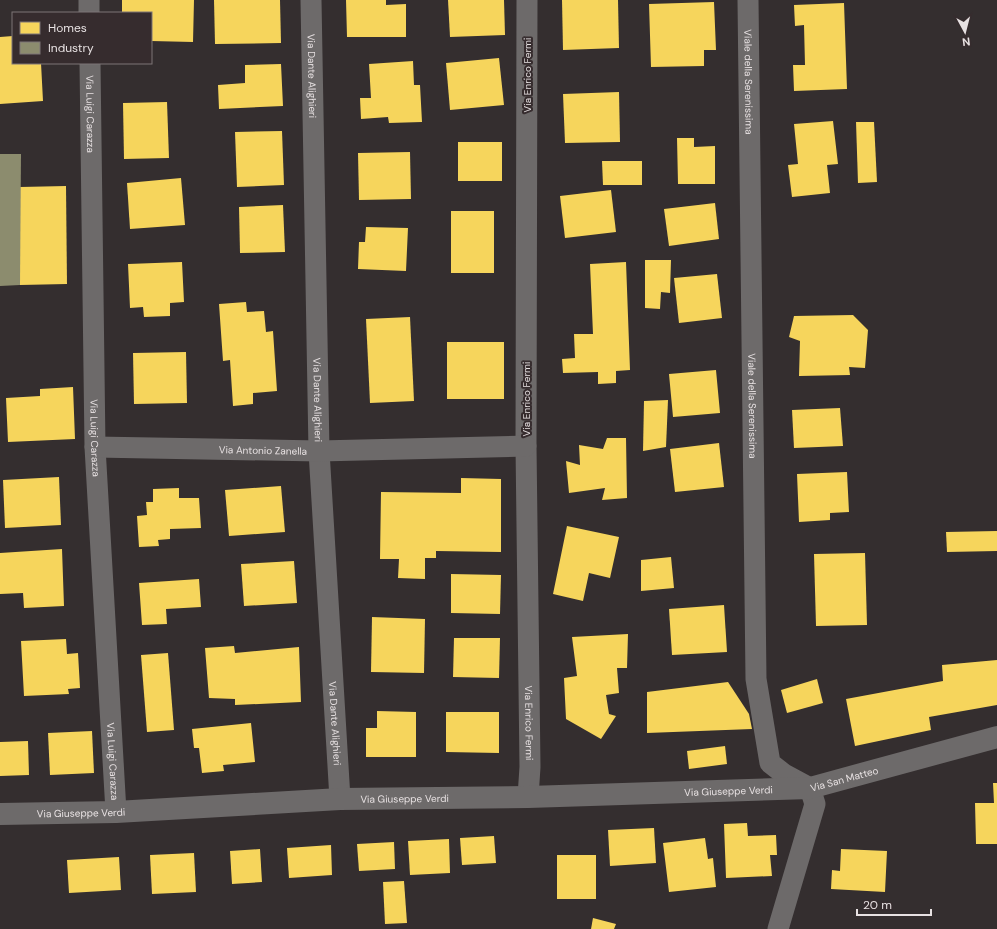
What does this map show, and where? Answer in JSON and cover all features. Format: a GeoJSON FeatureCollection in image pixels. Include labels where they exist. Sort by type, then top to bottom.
{"type":"FeatureCollection","features":[{"type":"Feature","properties":{"kind":"street"},"geometry":{"type":"LineString","coordinates":[[89,0],[89,12]]}},
{"type":"Feature","properties":{"kind":"street","name":"Via Dante Alighieri"},"geometry":{"type":"LineString","coordinates":[[311,0],[319,451],[340,799]]}},
{"type":"Feature","properties":{"kind":"street","name":"Via Enrico Fermi"},"geometry":{"type":"LineString","coordinates":[[528,0],[526,446],[530,768],[528,797]]}},
{"type":"Feature","properties":{"kind":"street","name":"Viale della Serenissima"},"geometry":{"type":"LineString","coordinates":[[748,0],[756,679],[770,763],[784,774],[810,788]]}},
{"type":"Feature","properties":{"kind":"street","name":"Via Luigi Carazza"},"geometry":{"type":"LineString","coordinates":[[90,64],[95,447],[116,812]]}},
{"type":"Feature","properties":{"kind":"street","name":"Via Antonio Zanella"},"geometry":{"type":"LineString","coordinates":[[95,447],[319,451],[526,446]]}},
{"type":"Feature","properties":{"kind":"street","name":"Via San Matteo"},"geometry":{"type":"LineString","coordinates":[[778,929],[815,804],[810,788],[997,737]]}},
{"type":"Feature","properties":{"kind":"street","name":"Via Giuseppe Verdi"},"geometry":{"type":"LineString","coordinates":[[0,814],[116,812],[340,799],[528,797],[810,788]]}},
{"type":"Feature","properties":{"kind":"building: Homes"},"geometry":{"type":"Polygon","coordinates":[[[122,0],[194,0],[193,42],[152,41],[152,12],[122,12],[122,0]]]}},
{"type":"Feature","properties":{"kind":"building: Homes"},"geometry":{"type":"Polygon","coordinates":[[[214,0],[280,0],[281,43],[215,44],[214,0]]]}},
{"type":"Feature","properties":{"kind":"building: Homes"},"geometry":{"type":"Polygon","coordinates":[[[346,0],[386,0],[386,5],[406,4],[406,37],[347,37],[346,0]]]}},
{"type":"Feature","properties":{"kind":"building: Homes"},"geometry":{"type":"Polygon","coordinates":[[[448,0],[504,0],[505,35],[450,37],[448,0]]]}},
{"type":"Feature","properties":{"kind":"building: Homes"},"geometry":{"type":"Polygon","coordinates":[[[562,0],[618,0],[619,48],[563,50],[562,0]]]}},
{"type":"Feature","properties":{"kind":"building: Homes"},"geometry":{"type":"Polygon","coordinates":[[[714,2],[716,50],[704,50],[704,66],[651,67],[649,4],[714,2]]]}},
{"type":"Feature","properties":{"kind":"building: Homes"},"geometry":{"type":"Polygon","coordinates":[[[844,3],[847,89],[794,91],[793,65],[805,65],[804,25],[795,26],[794,5],[844,3]]]}},
{"type":"Feature","properties":{"kind":"building: Homes"},"geometry":{"type":"Polygon","coordinates":[[[12,36],[12,64],[41,64],[43,101],[0,104],[0,37],[12,36]]]}},
{"type":"Feature","properties":{"kind":"building: Homes"},"geometry":{"type":"Polygon","coordinates":[[[499,58],[504,105],[450,110],[446,63],[499,58]]]}},
{"type":"Feature","properties":{"kind":"building: Homes"},"geometry":{"type":"Polygon","coordinates":[[[413,61],[414,85],[420,85],[422,122],[389,123],[388,117],[361,119],[360,98],[371,98],[369,64],[413,61]]]}},
{"type":"Feature","properties":{"kind":"building: Homes"},"geometry":{"type":"Polygon","coordinates":[[[281,64],[283,106],[219,109],[218,85],[245,83],[245,65],[281,64]]]}},
{"type":"Feature","properties":{"kind":"building: Homes"},"geometry":{"type":"Polygon","coordinates":[[[619,92],[620,142],[565,143],[563,94],[619,92]]]}},
{"type":"Feature","properties":{"kind":"building: Homes"},"geometry":{"type":"Polygon","coordinates":[[[167,102],[169,158],[124,159],[123,103],[167,102]]]}},
{"type":"Feature","properties":{"kind":"building: Homes"},"geometry":{"type":"Polygon","coordinates":[[[833,121],[838,164],[827,165],[830,193],[792,197],[788,165],[798,164],[794,124],[833,121]]]}},
{"type":"Feature","properties":{"kind":"building: Homes"},"geometry":{"type":"Polygon","coordinates":[[[856,122],[874,122],[877,182],[858,183],[856,122]]]}},
{"type":"Feature","properties":{"kind":"building: Homes"},"geometry":{"type":"Polygon","coordinates":[[[282,131],[284,185],[237,187],[235,132],[282,131]]]}},
{"type":"Feature","properties":{"kind":"building: Homes"},"geometry":{"type":"Polygon","coordinates":[[[677,138],[694,138],[694,147],[715,146],[715,184],[678,184],[677,138]]]}},
{"type":"Feature","properties":{"kind":"building: Homes"},"geometry":{"type":"Polygon","coordinates":[[[458,142],[502,142],[502,181],[458,181],[458,142]]]}},
{"type":"Feature","properties":{"kind":"building: Homes"},"geometry":{"type":"Polygon","coordinates":[[[410,152],[411,199],[359,200],[358,153],[410,152]]]}},
{"type":"Feature","properties":{"kind":"building: Homes"},"geometry":{"type":"Polygon","coordinates":[[[602,161],[642,161],[642,185],[603,185],[602,161]]]}},
{"type":"Feature","properties":{"kind":"building: Homes"},"geometry":{"type":"Polygon","coordinates":[[[181,178],[185,225],[130,229],[127,183],[181,178]]]}},
{"type":"Feature","properties":{"kind":"building: Homes"},"geometry":{"type":"Polygon","coordinates":[[[66,186],[67,284],[20,285],[20,187],[66,186]]]}},
{"type":"Feature","properties":{"kind":"building: Homes"},"geometry":{"type":"Polygon","coordinates":[[[611,190],[616,232],[565,238],[560,196],[611,190]]]}},
{"type":"Feature","properties":{"kind":"building: Homes"},"geometry":{"type":"Polygon","coordinates":[[[715,203],[719,239],[669,246],[664,209],[715,203]]]}},
{"type":"Feature","properties":{"kind":"building: Homes"},"geometry":{"type":"Polygon","coordinates":[[[283,205],[285,252],[240,253],[239,207],[283,205]]]}},
{"type":"Feature","properties":{"kind":"building: Homes"},"geometry":{"type":"Polygon","coordinates":[[[451,211],[494,211],[494,273],[451,273],[451,211]]]}},
{"type":"Feature","properties":{"kind":"building: Homes"},"geometry":{"type":"Polygon","coordinates":[[[366,227],[408,228],[406,271],[358,269],[359,242],[365,242],[366,227]]]}},
{"type":"Feature","properties":{"kind":"building: Homes"},"geometry":{"type":"Polygon","coordinates":[[[645,260],[671,260],[670,293],[661,292],[660,309],[645,308],[645,260]]]}},
{"type":"Feature","properties":{"kind":"building: Homes"},"geometry":{"type":"Polygon","coordinates":[[[182,262],[184,302],[170,303],[170,316],[144,317],[143,307],[130,308],[128,264],[182,262]]]}},
{"type":"Feature","properties":{"kind":"building: Homes"},"geometry":{"type":"Polygon","coordinates":[[[626,262],[630,370],[616,371],[616,383],[598,384],[598,372],[563,373],[562,359],[575,358],[574,334],[593,334],[590,264],[626,262]]]}},
{"type":"Feature","properties":{"kind":"building: Homes"},"geometry":{"type":"Polygon","coordinates":[[[717,274],[722,318],[679,323],[674,278],[717,274]]]}},
{"type":"Feature","properties":{"kind":"building: Homes"},"geometry":{"type":"Polygon","coordinates":[[[246,302],[247,312],[264,311],[266,332],[273,331],[277,391],[253,393],[253,404],[233,406],[230,360],[223,361],[219,304],[246,302]]]}},
{"type":"Feature","properties":{"kind":"building: Homes"},"geometry":{"type":"Polygon","coordinates":[[[853,315],[868,330],[865,368],[849,367],[850,375],[799,376],[800,341],[789,337],[794,316],[853,315]]]}},
{"type":"Feature","properties":{"kind":"building: Homes"},"geometry":{"type":"Polygon","coordinates":[[[410,317],[414,401],[370,403],[366,319],[410,317]]]}},
{"type":"Feature","properties":{"kind":"building: Homes"},"geometry":{"type":"Polygon","coordinates":[[[447,342],[504,342],[504,399],[447,399],[447,342]]]}},
{"type":"Feature","properties":{"kind":"building: Homes"},"geometry":{"type":"Polygon","coordinates":[[[186,352],[187,403],[134,404],[133,353],[186,352]]]}},
{"type":"Feature","properties":{"kind":"building: Homes"},"geometry":{"type":"Polygon","coordinates":[[[716,370],[720,413],[673,417],[669,374],[716,370]]]}},
{"type":"Feature","properties":{"kind":"building: Homes"},"geometry":{"type":"Polygon","coordinates":[[[73,387],[75,439],[8,442],[6,398],[40,396],[40,389],[73,387]]]}},
{"type":"Feature","properties":{"kind":"building: Homes"},"geometry":{"type":"Polygon","coordinates":[[[668,400],[666,447],[643,451],[644,401],[668,400]]]}},
{"type":"Feature","properties":{"kind":"building: Homes"},"geometry":{"type":"Polygon","coordinates":[[[840,408],[843,446],[794,448],[792,410],[840,408]]]}},
{"type":"Feature","properties":{"kind":"building: Homes"},"geometry":{"type":"Polygon","coordinates":[[[607,438],[626,438],[627,498],[602,500],[605,488],[569,493],[566,461],[580,465],[579,445],[603,449],[607,438]]]}},
{"type":"Feature","properties":{"kind":"building: Homes"},"geometry":{"type":"Polygon","coordinates":[[[719,443],[724,487],[675,492],[670,449],[719,443]]]}},
{"type":"Feature","properties":{"kind":"building: Homes"},"geometry":{"type":"Polygon","coordinates":[[[847,472],[849,512],[830,513],[830,520],[799,522],[797,474],[847,472]]]}},
{"type":"Feature","properties":{"kind":"building: Homes"},"geometry":{"type":"Polygon","coordinates":[[[59,477],[61,525],[5,528],[3,480],[59,477]]]}},
{"type":"Feature","properties":{"kind":"building: Homes"},"geometry":{"type":"Polygon","coordinates":[[[461,478],[501,479],[501,552],[436,551],[436,558],[425,558],[425,579],[398,578],[399,559],[380,559],[381,492],[461,493],[461,478]]]}},
{"type":"Feature","properties":{"kind":"building: Homes"},"geometry":{"type":"Polygon","coordinates":[[[281,486],[285,532],[229,536],[225,490],[281,486]]]}},
{"type":"Feature","properties":{"kind":"building: Homes"},"geometry":{"type":"Polygon","coordinates":[[[179,488],[179,498],[199,498],[201,528],[170,529],[170,539],[158,540],[159,546],[139,547],[137,516],[147,515],[146,502],[153,502],[153,489],[179,488]]]}},
{"type":"Feature","properties":{"kind":"building: Homes"},"geometry":{"type":"Polygon","coordinates":[[[567,526],[619,537],[610,578],[589,573],[583,601],[553,594],[567,526]]]}},
{"type":"Feature","properties":{"kind":"building: Homes"},"geometry":{"type":"Polygon","coordinates":[[[997,531],[997,551],[947,552],[946,532],[997,531]]]}},
{"type":"Feature","properties":{"kind":"building: Homes"},"geometry":{"type":"Polygon","coordinates":[[[62,549],[64,606],[24,608],[23,593],[0,594],[0,553],[62,549]]]}},
{"type":"Feature","properties":{"kind":"building: Homes"},"geometry":{"type":"Polygon","coordinates":[[[865,553],[867,625],[816,626],[814,554],[865,553]]]}},
{"type":"Feature","properties":{"kind":"building: Homes"},"geometry":{"type":"Polygon","coordinates":[[[671,557],[674,588],[641,591],[641,560],[671,557]]]}},
{"type":"Feature","properties":{"kind":"building: Homes"},"geometry":{"type":"Polygon","coordinates":[[[294,561],[297,603],[244,606],[241,564],[294,561]]]}},
{"type":"Feature","properties":{"kind":"building: Homes"},"geometry":{"type":"Polygon","coordinates":[[[451,574],[501,575],[500,614],[451,613],[451,574]]]}},
{"type":"Feature","properties":{"kind":"building: Homes"},"geometry":{"type":"Polygon","coordinates":[[[199,579],[201,607],[166,609],[167,624],[142,625],[139,583],[199,579]]]}},
{"type":"Feature","properties":{"kind":"building: Homes"},"geometry":{"type":"Polygon","coordinates":[[[724,605],[727,652],[672,655],[669,609],[724,605]]]}},
{"type":"Feature","properties":{"kind":"building: Homes"},"geometry":{"type":"Polygon","coordinates":[[[372,617],[425,619],[424,673],[371,672],[372,617]]]}},
{"type":"Feature","properties":{"kind":"building: Homes"},"geometry":{"type":"Polygon","coordinates":[[[628,634],[627,668],[617,668],[619,693],[606,695],[609,714],[616,716],[601,739],[566,719],[564,678],[577,676],[572,637],[628,634]]]}},
{"type":"Feature","properties":{"kind":"building: Homes"},"geometry":{"type":"Polygon","coordinates":[[[454,638],[500,638],[499,678],[453,677],[454,638]]]}},
{"type":"Feature","properties":{"kind":"building: Homes"},"geometry":{"type":"Polygon","coordinates":[[[66,639],[67,654],[78,653],[80,688],[68,689],[69,694],[24,696],[21,641],[66,639]]]}},
{"type":"Feature","properties":{"kind":"building: Homes"},"geometry":{"type":"Polygon","coordinates":[[[234,646],[235,653],[299,647],[301,702],[235,705],[235,699],[209,698],[205,648],[234,646]]]}},
{"type":"Feature","properties":{"kind":"building: Homes"},"geometry":{"type":"Polygon","coordinates":[[[168,653],[174,730],[147,732],[141,655],[168,653]]]}},
{"type":"Feature","properties":{"kind":"building: Homes"},"geometry":{"type":"Polygon","coordinates":[[[997,660],[997,705],[929,717],[931,730],[855,746],[846,699],[943,681],[942,665],[997,660]]]}},
{"type":"Feature","properties":{"kind":"building: Homes"},"geometry":{"type":"Polygon","coordinates":[[[817,679],[823,703],[787,713],[781,690],[817,679]]]}},
{"type":"Feature","properties":{"kind":"building: Homes"},"geometry":{"type":"Polygon","coordinates":[[[728,682],[749,714],[752,729],[647,733],[647,692],[728,682]]]}},
{"type":"Feature","properties":{"kind":"building: Homes"},"geometry":{"type":"Polygon","coordinates":[[[377,711],[416,712],[416,757],[366,757],[366,728],[377,728],[377,711]]]}},
{"type":"Feature","properties":{"kind":"building: Homes"},"geometry":{"type":"Polygon","coordinates":[[[446,712],[499,712],[499,753],[446,752],[446,712]]]}},
{"type":"Feature","properties":{"kind":"building: Homes"},"geometry":{"type":"Polygon","coordinates":[[[251,723],[255,762],[223,765],[224,771],[202,773],[199,748],[194,748],[192,729],[251,723]]]}},
{"type":"Feature","properties":{"kind":"building: Homes"},"geometry":{"type":"Polygon","coordinates":[[[92,731],[94,773],[50,775],[48,733],[92,731]]]}},
{"type":"Feature","properties":{"kind":"building: Homes"},"geometry":{"type":"Polygon","coordinates":[[[28,741],[29,775],[0,776],[0,742],[28,741]]]}},
{"type":"Feature","properties":{"kind":"building: Homes"},"geometry":{"type":"Polygon","coordinates":[[[725,746],[727,764],[689,769],[687,751],[725,746]]]}},
{"type":"Feature","properties":{"kind":"building: Homes"},"geometry":{"type":"Polygon","coordinates":[[[993,783],[997,783],[997,844],[976,844],[975,803],[994,803],[993,783]]]}},
{"type":"Feature","properties":{"kind":"building: Homes"},"geometry":{"type":"Polygon","coordinates":[[[747,823],[748,836],[776,835],[777,855],[770,855],[772,876],[726,878],[724,824],[747,823]]]}},
{"type":"Feature","properties":{"kind":"building: Homes"},"geometry":{"type":"Polygon","coordinates":[[[654,828],[656,863],[610,866],[608,830],[654,828]]]}},
{"type":"Feature","properties":{"kind":"building: Homes"},"geometry":{"type":"Polygon","coordinates":[[[494,836],[496,863],[462,865],[460,838],[494,836]]]}},
{"type":"Feature","properties":{"kind":"building: Homes"},"geometry":{"type":"Polygon","coordinates":[[[705,838],[708,859],[713,858],[716,887],[669,892],[663,843],[705,838]]]}},
{"type":"Feature","properties":{"kind":"building: Homes"},"geometry":{"type":"Polygon","coordinates":[[[449,839],[450,873],[410,875],[408,841],[449,839]]]}},
{"type":"Feature","properties":{"kind":"building: Homes"},"geometry":{"type":"Polygon","coordinates":[[[394,842],[395,869],[359,871],[357,844],[394,842]]]}},
{"type":"Feature","properties":{"kind":"building: Homes"},"geometry":{"type":"Polygon","coordinates":[[[331,845],[332,875],[289,878],[287,848],[331,845]]]}},
{"type":"Feature","properties":{"kind":"building: Homes"},"geometry":{"type":"Polygon","coordinates":[[[260,849],[262,882],[232,884],[230,851],[260,849]]]}},
{"type":"Feature","properties":{"kind":"building: Homes"},"geometry":{"type":"Polygon","coordinates":[[[841,849],[887,851],[885,892],[831,889],[832,870],[840,871],[841,849]]]}},
{"type":"Feature","properties":{"kind":"building: Homes"},"geometry":{"type":"Polygon","coordinates":[[[194,853],[196,892],[152,894],[150,855],[194,853]]]}},
{"type":"Feature","properties":{"kind":"building: Homes"},"geometry":{"type":"Polygon","coordinates":[[[557,855],[596,855],[596,899],[557,899],[557,855]]]}},
{"type":"Feature","properties":{"kind":"building: Homes"},"geometry":{"type":"Polygon","coordinates":[[[119,857],[121,890],[69,893],[67,860],[119,857]]]}},
{"type":"Feature","properties":{"kind":"building: Homes"},"geometry":{"type":"Polygon","coordinates":[[[404,881],[407,923],[385,924],[383,882],[404,881]]]}},
{"type":"Feature","properties":{"kind":"building: Homes"},"geometry":{"type":"Polygon","coordinates":[[[593,918],[616,924],[614,929],[591,929],[593,918]]]}},
{"type":"Feature","properties":{"kind":"building: Industry"},"geometry":{"type":"Polygon","coordinates":[[[0,154],[21,154],[20,285],[0,286],[0,154]]]}}]}
